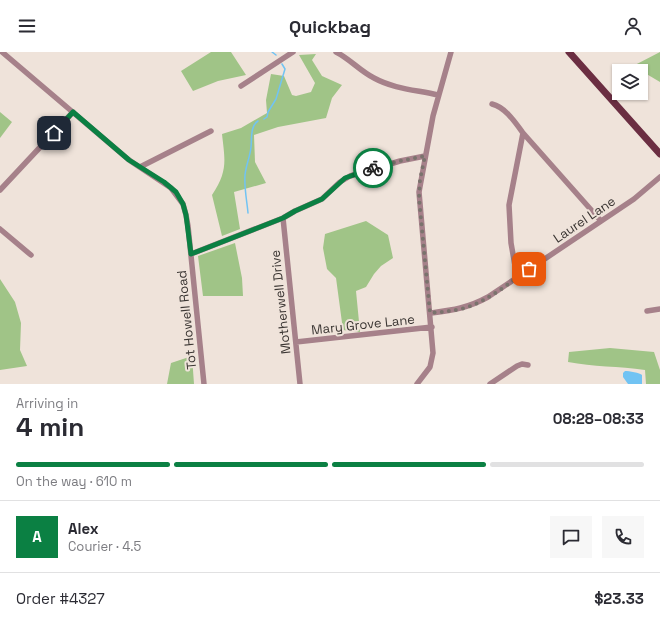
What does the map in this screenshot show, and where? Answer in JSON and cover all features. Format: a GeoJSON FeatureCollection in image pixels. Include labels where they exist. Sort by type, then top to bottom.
{"type":"FeatureCollection","features":[{"type":"Feature","properties":{"kind":"main road"},"geometry":{"type":"LineString","coordinates":[[569,52],[660,154]]}},
{"type":"Feature","properties":{"kind":"street","name":"Tot Howell Road"},"geometry":{"type":"LineString","coordinates":[[2,52],[129,160],[168,185],[180,198],[186,215],[204,384]]}},
{"type":"Feature","properties":{"kind":"street"},"geometry":{"type":"LineString","coordinates":[[241,86],[294,52]]}},
{"type":"Feature","properties":{"kind":"street"},"geometry":{"type":"LineString","coordinates":[[336,52],[365,73],[384,83],[438,96]]}},
{"type":"Feature","properties":{"kind":"street"},"geometry":{"type":"LineString","coordinates":[[417,384],[428,370],[432,361],[433,352],[432,327],[419,198],[420,180],[438,96],[451,52]]}},
{"type":"Feature","properties":{"kind":"street"},"geometry":{"type":"LineString","coordinates":[[492,104],[502,109],[601,221]]}},
{"type":"Feature","properties":{"kind":"street"},"geometry":{"type":"LineString","coordinates":[[0,190],[73,112]]}},
{"type":"Feature","properties":{"kind":"street"},"geometry":{"type":"LineString","coordinates":[[140,167],[211,131]]}},
{"type":"Feature","properties":{"kind":"street"},"geometry":{"type":"LineString","coordinates":[[517,278],[511,243],[509,205],[523,132]]}},
{"type":"Feature","properties":{"kind":"street"},"geometry":{"type":"LineString","coordinates":[[191,254],[283,218],[322,199],[340,182],[350,176],[400,161],[425,156]]}},
{"type":"Feature","properties":{"kind":"street","name":"Laurel Lane"},"geometry":{"type":"LineString","coordinates":[[430,313],[454,310],[472,305],[517,278],[634,199],[660,177]]}},
{"type":"Feature","properties":{"kind":"street","name":"Motherwell Drive"},"geometry":{"type":"LineString","coordinates":[[283,218],[300,384]]}},
{"type":"Feature","properties":{"kind":"street"},"geometry":{"type":"LineString","coordinates":[[0,229],[30,255]]}},
{"type":"Feature","properties":{"kind":"street"},"geometry":{"type":"LineString","coordinates":[[647,311],[660,309]]}},
{"type":"Feature","properties":{"kind":"street","name":"Mary Grove Lane"},"geometry":{"type":"LineString","coordinates":[[296,342],[432,327]]}},
{"type":"Feature","properties":{"kind":"street"},"geometry":{"type":"LineString","coordinates":[[490,384],[518,366],[522,364],[528,365]]}},
{"type":"Feature","properties":{"kind":"green space"},"geometry":{"type":"Polygon","coordinates":[[[211,52],[231,52],[246,75],[218,81],[193,91],[181,71],[211,52]]]}},
{"type":"Feature","properties":{"kind":"green space"},"geometry":{"type":"Polygon","coordinates":[[[660,52],[660,82],[648,75],[648,64],[637,64],[660,52]]]}},
{"type":"Feature","properties":{"kind":"green space"},"geometry":{"type":"Polygon","coordinates":[[[316,54],[312,60],[322,76],[342,85],[332,98],[326,118],[278,127],[254,135],[255,162],[266,183],[234,192],[240,229],[222,236],[212,195],[221,179],[224,166],[222,134],[241,128],[267,113],[266,100],[271,74],[284,76],[292,95],[296,96],[311,92],[315,83],[299,55],[316,54]]]}},
{"type":"Feature","properties":{"kind":"green space"},"geometry":{"type":"Polygon","coordinates":[[[0,112],[12,122],[0,138],[0,112]]]}},
{"type":"Feature","properties":{"kind":"green space"},"geometry":{"type":"Polygon","coordinates":[[[366,221],[388,235],[393,258],[381,266],[366,287],[356,291],[360,332],[343,330],[336,278],[327,269],[323,248],[325,234],[366,221]]]}},
{"type":"Feature","properties":{"kind":"green space"},"geometry":{"type":"Polygon","coordinates":[[[235,243],[242,278],[243,296],[203,296],[198,256],[235,243]]]}},
{"type":"Feature","properties":{"kind":"green space"},"geometry":{"type":"Polygon","coordinates":[[[0,279],[15,302],[21,323],[20,350],[27,366],[0,370],[0,279]]]}},
{"type":"Feature","properties":{"kind":"green space"},"geometry":{"type":"Polygon","coordinates":[[[610,348],[654,352],[660,370],[660,384],[646,384],[645,370],[568,362],[569,352],[610,348]]]}},
{"type":"Feature","properties":{"kind":"green space"},"geometry":{"type":"Polygon","coordinates":[[[192,356],[194,384],[167,384],[171,363],[192,356]]]}},
{"type":"Feature","properties":{"kind":"water"},"geometry":{"type":"Polygon","coordinates":[[[625,371],[642,375],[642,384],[628,384],[623,377],[623,373],[625,371]]]}},
{"type":"Feature","properties":{"kind":"waterway"},"geometry":{"type":"LineString","coordinates":[[272,52],[276,55]]}},
{"type":"Feature","properties":{"kind":"waterway"},"geometry":{"type":"LineString","coordinates":[[264,119],[267,117],[268,112],[276,99],[285,69],[282,64]]}},
{"type":"Feature","properties":{"kind":"waterway"},"geometry":{"type":"LineString","coordinates":[[248,213],[245,175],[252,133],[255,123],[258,121]]}},
{"type":"Feature","properties":{"kind":"way so far"},"geometry":{"type":"LineString","coordinates":[[373,168],[425,156],[420,180],[419,198],[430,313],[454,310],[472,305],[488,297],[529,269]]}},
{"type":"Feature","properties":{"kind":"route"},"geometry":{"type":"LineString","coordinates":[[54,133],[73,112],[129,160],[164,182],[176,192],[185,209],[191,254],[283,218],[295,211],[316,203],[327,196],[345,178],[373,168]]}}]}
